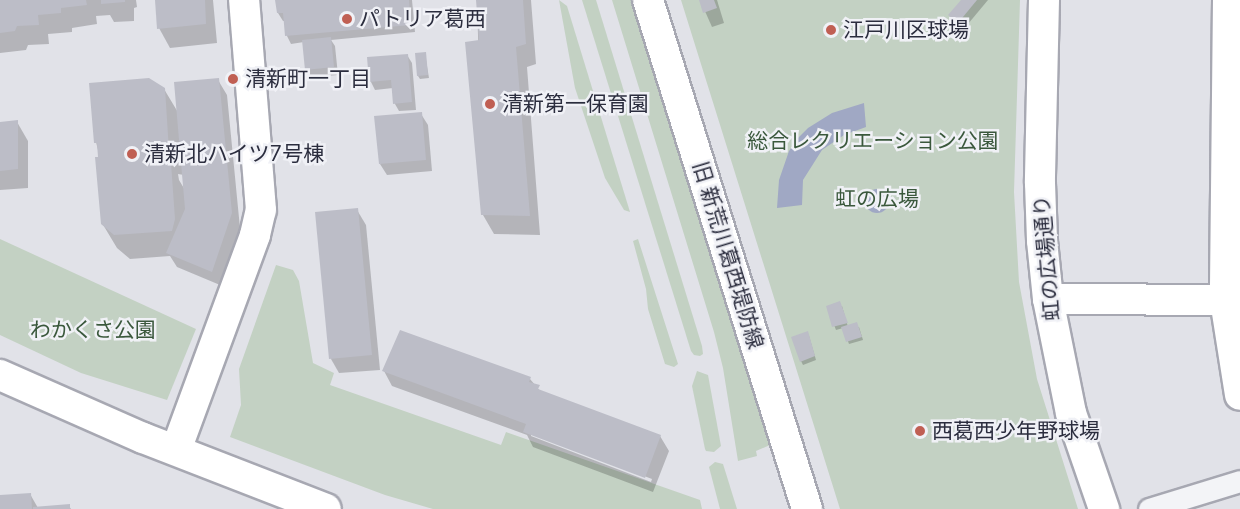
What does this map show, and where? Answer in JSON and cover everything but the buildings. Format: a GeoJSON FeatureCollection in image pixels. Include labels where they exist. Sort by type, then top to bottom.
{"type":"FeatureCollection","features":[{"type":"Feature","properties":{"kind":"street"},"geometry":{"type":"LineString","coordinates":[[176,450],[260,217],[261,199],[244,0]]}},
{"type":"Feature","properties":{"kind":"street","name":"旧 新荒川葛西堤防線"},"geometry":{"type":"LineString","coordinates":[[648,0],[807,509]]}},
{"type":"Feature","properties":{"kind":"street","name":"虹の広場通り"},"geometry":{"type":"LineString","coordinates":[[1044,0],[1040,183],[1042,241],[1048,299],[1071,413],[1104,509]]}},
{"type":"Feature","properties":{"kind":"street"},"geometry":{"type":"LineString","coordinates":[[1228,0],[1234,31],[1232,300],[1240,395]]}},
{"type":"Feature","properties":{"kind":"street"},"geometry":{"type":"LineString","coordinates":[[1048,299],[1232,300]]}},
{"type":"Feature","properties":{"kind":"street"},"geometry":{"type":"LineString","coordinates":[[0,375],[176,450],[326,509]]}},
{"type":"Feature","properties":{"kind":"street"},"geometry":{"type":"LineString","coordinates":[[1149,509],[1240,481]]}},
{"type":"Feature","properties":{"kind":"green space"},"geometry":{"type":"Polygon","coordinates":[[[559,0],[567,6],[630,212],[624,210],[605,178],[575,88],[559,0]]]}},
{"type":"Feature","properties":{"kind":"green space"},"geometry":{"type":"Polygon","coordinates":[[[582,0],[596,0],[702,346],[703,354],[700,356],[694,355],[691,351],[582,0]]]}},
{"type":"Feature","properties":{"kind":"green space"},"geometry":{"type":"Polygon","coordinates":[[[612,0],[633,0],[770,445],[756,451],[757,456],[738,461],[723,368],[714,332],[612,0]]]}},
{"type":"Feature","properties":{"kind":"green space","name":"総合レクリエーション公園"},"geometry":{"type":"Polygon","coordinates":[[[681,0],[1020,0],[1014,192],[1019,282],[1037,379],[1078,509],[840,509],[681,0]]]}},
{"type":"Feature","properties":{"kind":"green space","name":"わかくさ公園"},"geometry":{"type":"Polygon","coordinates":[[[0,239],[196,329],[167,400],[81,373],[0,335],[0,239]]]}},
{"type":"Feature","properties":{"kind":"green space"},"geometry":{"type":"Polygon","coordinates":[[[638,239],[678,364],[674,367],[665,364],[648,309],[646,289],[633,241],[638,239]]]}},
{"type":"Feature","properties":{"kind":"green space"},"geometry":{"type":"Polygon","coordinates":[[[276,265],[293,270],[299,281],[313,363],[334,373],[330,385],[501,445],[506,432],[700,500],[702,509],[433,509],[385,495],[230,437],[241,405],[239,369],[276,265]]]}},
{"type":"Feature","properties":{"kind":"green space"},"geometry":{"type":"Polygon","coordinates":[[[697,371],[708,375],[721,446],[714,452],[705,449],[692,386],[697,371]]]}},
{"type":"Feature","properties":{"kind":"green space"},"geometry":{"type":"Polygon","coordinates":[[[715,462],[723,464],[737,509],[720,509],[709,467],[715,462]]]}},
{"type":"Feature","properties":{"kind":"water"},"geometry":{"type":"Polygon","coordinates":[[[864,103],[866,127],[844,135],[822,150],[803,180],[802,205],[777,208],[779,180],[789,151],[798,138],[808,128],[832,113],[864,103]]]}},
{"type":"Feature","properties":{"kind":"water"},"geometry":{"type":"Polygon","coordinates":[[[877,189],[882,190],[888,196],[888,206],[882,212],[877,213],[872,212],[866,206],[865,201],[866,196],[872,190],[877,189]]]}},
{"type":"Feature","properties":{"kind":"place","name":"パトリア葛西"},"geometry":{"type":"Point","coordinates":[347,19]}},
{"type":"Feature","properties":{"kind":"place","name":"江戸川区球場"},"geometry":{"type":"Point","coordinates":[831,30]}},
{"type":"Feature","properties":{"kind":"place","name":"清新町一丁目"},"geometry":{"type":"Point","coordinates":[233,79]}},
{"type":"Feature","properties":{"kind":"place","name":"清新第一保育園"},"geometry":{"type":"Point","coordinates":[490,104]}},
{"type":"Feature","properties":{"kind":"place","name":"清新北ハイツ7号棟"},"geometry":{"type":"Point","coordinates":[132,154]}},
{"type":"Feature","properties":{"kind":"place","name":"西葛西少年野球場"},"geometry":{"type":"Point","coordinates":[920,431]}},
{"type":"Feature","properties":{"kind":"park label","name":"虹の広場"},"geometry":{"type":"Point","coordinates":[877,199]}}]}
